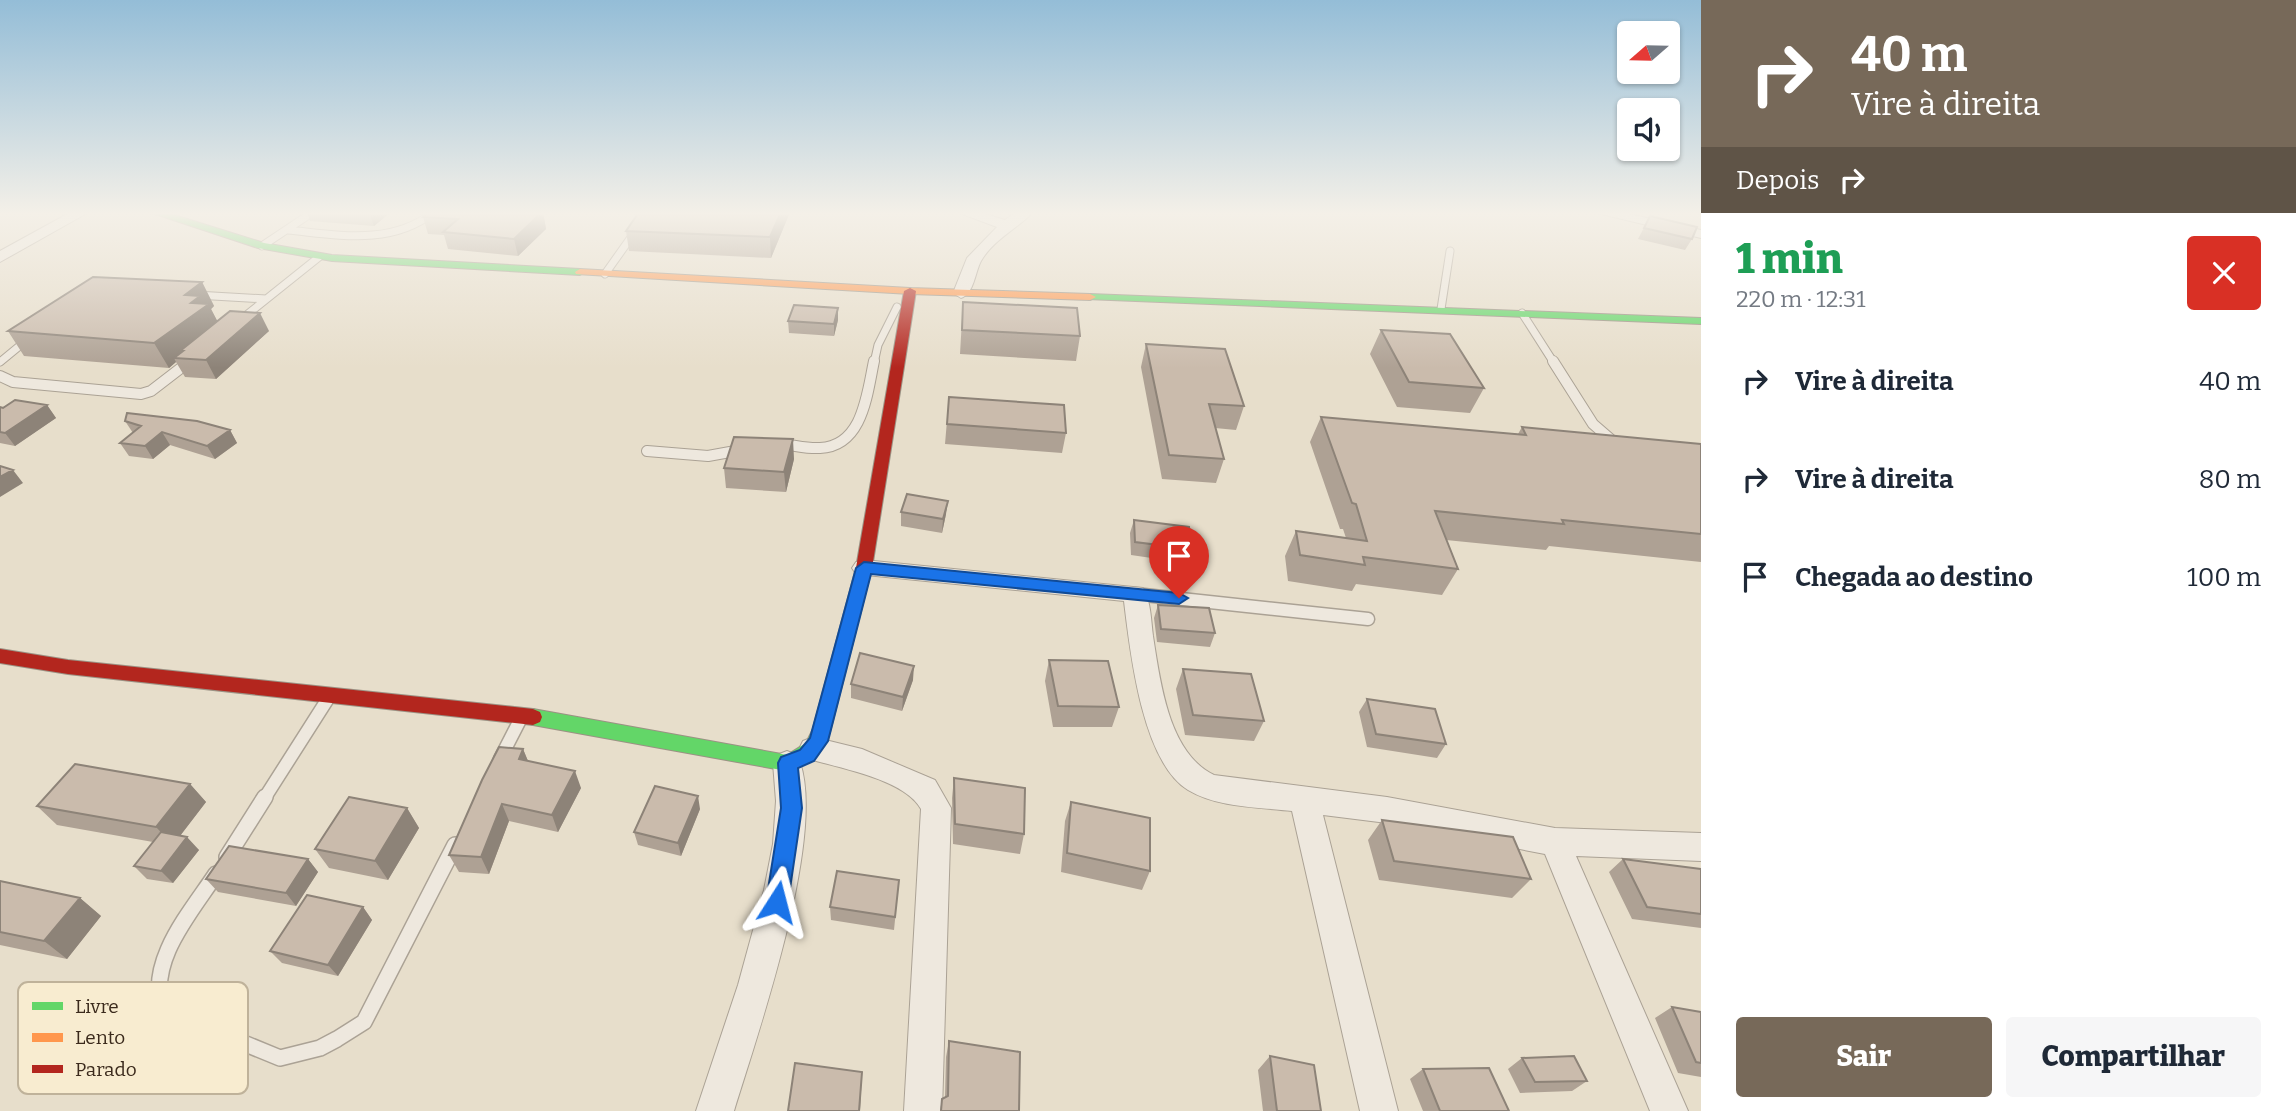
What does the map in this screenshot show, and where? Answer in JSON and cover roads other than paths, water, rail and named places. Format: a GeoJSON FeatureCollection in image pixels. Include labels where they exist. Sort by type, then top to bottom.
{"type":"FeatureCollection","features":[{"type":"Feature","properties":{"kind":"street"},"geometry":{"type":"LineString","coordinates":[[434,264],[906,291],[1441,309],[1701,321]]}},
{"type":"Feature","properties":{"kind":"street"},"geometry":{"type":"LineString","coordinates":[[961,293],[973,264]]}},
{"type":"Feature","properties":{"kind":"street"},"geometry":{"type":"LineString","coordinates":[[715,1111],[777,902],[800,756],[819,741],[864,568],[906,291]]}},
{"type":"Feature","properties":{"kind":"street"},"geometry":{"type":"LineString","coordinates":[[864,568],[1135,594],[1149,686],[1175,757],[1183,768],[1200,782],[1222,790],[1387,810],[1555,842],[1701,847]]}},
{"type":"Feature","properties":{"kind":"street"},"geometry":{"type":"LineString","coordinates":[[0,656],[68,667],[522,715],[800,756],[852,757],[925,789],[936,808],[923,1111]]}},
{"type":"Feature","properties":{"kind":"street"},"geometry":{"type":"LineString","coordinates":[[1304,800],[1346,964],[1379,1111]]}},
{"type":"Feature","properties":{"kind":"street"},"geometry":{"type":"LineString","coordinates":[[1555,842],[1669,1111]]}},
{"type":"Feature","properties":{"kind":"lane"},"geometry":{"type":"LineString","coordinates":[[235,324],[310,264]]}},
{"type":"Feature","properties":{"kind":"lane"},"geometry":{"type":"LineString","coordinates":[[605,274],[612,264]]}},
{"type":"Feature","properties":{"kind":"lane"},"geometry":{"type":"LineString","coordinates":[[1441,309],[1448,264]]}},
{"type":"Feature","properties":{"kind":"lane"},"geometry":{"type":"LineString","coordinates":[[772,443],[814,448],[830,447],[848,439],[860,415],[878,344],[894,320],[906,291]]}},
{"type":"Feature","properties":{"kind":"lane"},"geometry":{"type":"LineString","coordinates":[[185,294],[266,299]]}},
{"type":"Feature","properties":{"kind":"lane"},"geometry":{"type":"LineString","coordinates":[[1521,313],[1593,424],[1628,449]]}},
{"type":"Feature","properties":{"kind":"lane"},"geometry":{"type":"LineString","coordinates":[[0,362],[39,331]]}},
{"type":"Feature","properties":{"kind":"lane"},"geometry":{"type":"LineString","coordinates":[[0,376],[13,382],[141,394],[151,391],[203,350]]}},
{"type":"Feature","properties":{"kind":"lane"},"geometry":{"type":"LineString","coordinates":[[648,452],[708,456],[750,447]]}},
{"type":"Feature","properties":{"kind":"lane"},"geometry":{"type":"LineString","coordinates":[[1135,594],[1368,619]]}},
{"type":"Feature","properties":{"kind":"lane"},"geometry":{"type":"LineString","coordinates":[[157,982],[157,976],[182,928],[331,695]]}},
{"type":"Feature","properties":{"kind":"lane"},"geometry":{"type":"LineString","coordinates":[[491,777],[522,715]]}},
{"type":"Feature","properties":{"kind":"lane"},"geometry":{"type":"LineString","coordinates":[[248,1045],[280,1058],[320,1048],[364,1022],[466,826]]}}]}
